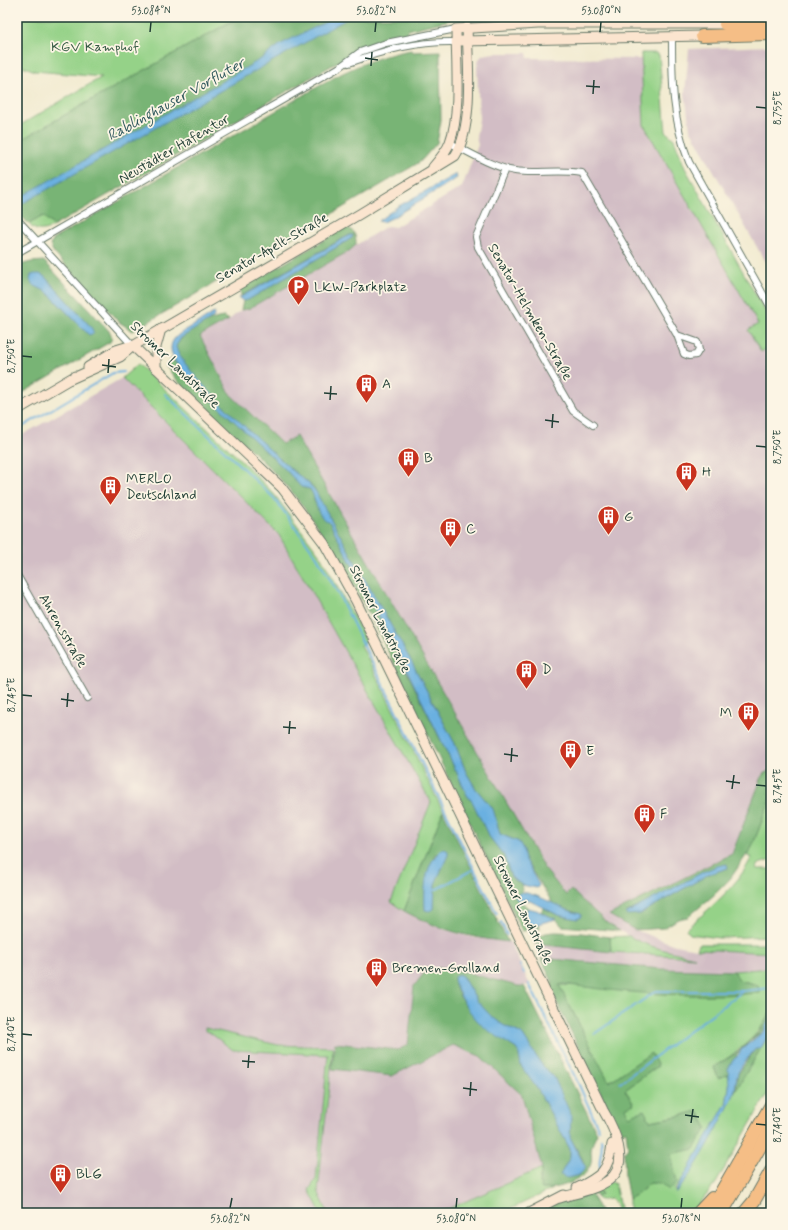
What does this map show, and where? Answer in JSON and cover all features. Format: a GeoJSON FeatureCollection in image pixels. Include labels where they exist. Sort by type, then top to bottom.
{"type":"FeatureCollection","features":[{"type":"Feature","properties":{"kind":"highway"},"geometry":{"type":"LineString","coordinates":[[725,24],[771,26]]}},
{"type":"Feature","properties":{"kind":"highway"},"geometry":{"type":"LineString","coordinates":[[702,36],[771,34]]}},
{"type":"Feature","properties":{"kind":"highway"},"geometry":{"type":"LineString","coordinates":[[709,1213],[771,1105]]}},
{"type":"Feature","properties":{"kind":"highway"},"geometry":{"type":"LineString","coordinates":[[722,1213],[771,1128]]}},
{"type":"Feature","properties":{"kind":"highway"},"geometry":{"type":"LineString","coordinates":[[698,1213],[740,1159]]}},
{"type":"Feature","properties":{"kind":"highway"},"geometry":{"type":"LineString","coordinates":[[744,1213],[754,1201],[771,1171]]}},
{"type":"Feature","properties":{"kind":"street"},"geometry":{"type":"LineString","coordinates":[[456,29],[467,27],[538,24],[671,20],[725,24]]}},
{"type":"Feature","properties":{"kind":"street"},"geometry":{"type":"LineString","coordinates":[[671,20],[673,99],[677,128],[683,148],[689,162],[771,308]]}},
{"type":"Feature","properties":{"kind":"street"},"geometry":{"type":"LineString","coordinates":[[460,148],[467,113],[467,27]]}},
{"type":"Feature","properties":{"kind":"street","name":"Senator-Apelt-Straße"},"geometry":{"type":"LineString","coordinates":[[425,175],[445,152],[450,143],[454,126],[456,29]]}},
{"type":"Feature","properties":{"kind":"street","name":"Neustädter Hafentor"},"geometry":{"type":"LineString","coordinates":[[18,253],[340,67],[360,52],[386,43],[456,29]]}},
{"type":"Feature","properties":{"kind":"street"},"geometry":{"type":"LineString","coordinates":[[456,42],[702,36]]}},
{"type":"Feature","properties":{"kind":"street","name":"Neustädter Hafentor"},"geometry":{"type":"LineString","coordinates":[[340,67],[378,52],[404,46],[433,42],[456,42]]}},
{"type":"Feature","properties":{"kind":"street"},"geometry":{"type":"LineString","coordinates":[[450,143],[505,169],[516,171],[582,172],[677,336]]}},
{"type":"Feature","properties":{"kind":"street","name":"Senator-Apelt-Straße"},"geometry":{"type":"LineString","coordinates":[[17,410],[111,354],[133,346],[425,175],[455,156],[460,148]]}},
{"type":"Feature","properties":{"kind":"street","name":"Senator-Helmken-Straße"},"geometry":{"type":"LineString","coordinates":[[505,169],[476,237],[478,247],[572,411],[593,425]]}},
{"type":"Feature","properties":{"kind":"street","name":"Stromer Landstraße"},"geometry":{"type":"LineString","coordinates":[[17,220],[133,346],[282,488],[327,549],[356,601],[435,761],[603,1110],[614,1127],[619,1150],[620,1164],[616,1173],[610,1180],[595,1188],[560,1198]]}},
{"type":"Feature","properties":{"kind":"street"},"geometry":{"type":"LineString","coordinates":[[156,368],[156,347],[160,329]]}},
{"type":"Feature","properties":{"kind":"street","name":"Ahrensstraße"},"geometry":{"type":"LineString","coordinates":[[17,575],[87,698]]}},
{"type":"Feature","properties":{"kind":"street","name":"Stromer Landstraße"},"geometry":{"type":"LineString","coordinates":[[603,1110],[612,1144],[616,1173]]}},
{"type":"Feature","properties":{"kind":"street","name":"Stromer Landstraße"},"geometry":{"type":"LineString","coordinates":[[528,1213],[593,1180],[603,1172],[610,1159],[612,1144]]}},
{"type":"Feature","properties":{"kind":"shaded area"},"geometry":{"type":"Polygon","coordinates":[[[771,46],[771,272],[690,129],[685,93],[689,49],[771,46]]]}},
{"type":"Feature","properties":{"kind":"shaded area"},"geometry":{"type":"Polygon","coordinates":[[[494,53],[527,53],[528,58],[642,59],[644,125],[758,324],[748,330],[761,352],[771,346],[771,770],[763,774],[732,854],[609,915],[635,930],[675,945],[697,949],[771,953],[771,968],[729,971],[662,969],[541,958],[535,944],[624,953],[692,956],[666,951],[637,941],[607,923],[571,890],[566,896],[544,868],[528,842],[296,437],[282,445],[230,394],[200,336],[229,320],[241,310],[248,309],[349,251],[387,226],[395,227],[462,187],[478,145],[476,137],[479,119],[477,66],[479,59],[483,55],[494,53]]]}},
{"type":"Feature","properties":{"kind":"shaded area"},"geometry":{"type":"Polygon","coordinates":[[[122,378],[279,535],[431,802],[391,902],[404,911],[428,923],[449,931],[474,938],[510,942],[530,985],[518,986],[460,971],[439,968],[425,971],[414,986],[408,1045],[399,1050],[335,1043],[392,1076],[453,1044],[480,1056],[522,1095],[542,1168],[439,1213],[17,1213],[17,438],[122,378]]]}},
{"type":"Feature","properties":{"kind":"green space","name":"KGV Kamphof"},"geometry":{"type":"Polygon","coordinates":[[[17,17],[239,17],[17,142],[17,127],[102,77],[35,71],[17,64],[17,17]]]}},
{"type":"Feature","properties":{"kind":"green space"},"geometry":{"type":"Polygon","coordinates":[[[239,17],[462,17],[408,30],[407,33],[357,51],[54,226],[43,216],[29,224],[17,212],[17,142],[239,17]]]}},
{"type":"Feature","properties":{"kind":"green space"},"geometry":{"type":"Polygon","coordinates":[[[411,50],[412,52],[440,51],[441,120],[437,143],[420,162],[133,331],[119,322],[54,253],[50,245],[55,238],[335,77],[372,60],[411,50]]]}},
{"type":"Feature","properties":{"kind":"green space"},"geometry":{"type":"Polygon","coordinates":[[[641,53],[656,53],[659,55],[666,132],[674,139],[685,168],[771,322],[771,346],[761,352],[748,330],[758,324],[644,125],[641,53]]]}},
{"type":"Feature","properties":{"kind":"green space"},"geometry":{"type":"Polygon","coordinates":[[[43,216],[54,226],[47,229],[37,230],[29,224],[43,216]]]}},
{"type":"Feature","properties":{"kind":"green space"},"geometry":{"type":"Polygon","coordinates":[[[347,227],[353,232],[356,239],[356,245],[349,251],[248,309],[241,310],[243,301],[248,300],[352,238],[353,235],[349,235],[241,296],[240,289],[347,227]]]}},
{"type":"Feature","properties":{"kind":"green space"},"geometry":{"type":"Polygon","coordinates":[[[44,261],[110,332],[112,338],[110,342],[17,396],[17,266],[31,262],[44,261]],[[45,277],[47,292],[88,334],[91,327],[45,277]]]}},
{"type":"Feature","properties":{"kind":"green space"},"geometry":{"type":"Polygon","coordinates":[[[224,317],[229,320],[200,336],[230,394],[282,444],[296,436],[544,868],[566,895],[571,890],[607,923],[620,931],[562,926],[556,919],[541,912],[543,908],[558,915],[577,919],[580,917],[577,913],[554,905],[525,860],[523,849],[519,842],[500,834],[493,809],[476,789],[466,772],[455,744],[410,659],[314,488],[294,472],[207,390],[181,357],[176,346],[184,336],[204,323],[224,317]]]}},
{"type":"Feature","properties":{"kind":"green space"},"geometry":{"type":"Polygon","coordinates":[[[172,358],[184,374],[286,470],[301,487],[310,489],[314,495],[314,501],[330,523],[373,604],[488,835],[504,856],[511,877],[522,885],[522,892],[515,896],[528,908],[526,915],[530,926],[539,923],[540,928],[522,931],[384,644],[341,563],[307,512],[280,479],[239,438],[203,407],[173,375],[166,366],[172,358]]]}},
{"type":"Feature","properties":{"kind":"green space"},"geometry":{"type":"Polygon","coordinates":[[[138,364],[246,465],[273,493],[320,555],[367,641],[361,645],[443,811],[404,911],[391,902],[431,802],[279,535],[122,378],[138,364]]]}},
{"type":"Feature","properties":{"kind":"green space"},"geometry":{"type":"Polygon","coordinates":[[[771,770],[771,797],[752,847],[730,879],[714,895],[688,917],[678,919],[664,928],[635,930],[609,915],[732,854],[763,774],[771,770]],[[728,868],[703,872],[648,903],[627,912],[640,914],[709,874],[728,868]]]}},
{"type":"Feature","properties":{"kind":"green space"},"geometry":{"type":"Polygon","coordinates":[[[771,797],[771,860],[759,864],[757,868],[771,869],[771,936],[719,938],[690,934],[686,929],[723,896],[746,868],[752,857],[747,856],[752,847],[771,797]]]}},
{"type":"Feature","properties":{"kind":"green space"},"geometry":{"type":"Polygon","coordinates":[[[443,811],[508,942],[454,932],[417,918],[404,911],[443,811]],[[435,854],[427,882],[425,910],[434,909],[435,884],[448,855],[435,854]]]}},
{"type":"Feature","properties":{"kind":"green space"},"geometry":{"type":"Polygon","coordinates":[[[545,933],[581,933],[610,937],[611,952],[535,944],[536,940],[545,933]]]}},
{"type":"Feature","properties":{"kind":"green space"},"geometry":{"type":"Polygon","coordinates":[[[629,936],[653,947],[695,957],[611,952],[610,937],[629,936]]]}},
{"type":"Feature","properties":{"kind":"green space"},"geometry":{"type":"Polygon","coordinates":[[[699,944],[771,944],[771,953],[697,949],[699,944]]]}},
{"type":"Feature","properties":{"kind":"green space"},"geometry":{"type":"Polygon","coordinates":[[[541,958],[662,969],[734,971],[739,980],[758,985],[760,993],[686,995],[637,993],[564,984],[559,985],[609,1082],[651,1053],[658,1066],[625,1090],[634,1104],[625,1108],[629,1116],[644,1110],[650,1121],[698,1111],[707,1128],[694,1149],[671,1154],[677,1182],[669,1190],[660,1183],[650,1183],[639,1193],[629,1199],[625,1178],[624,1152],[628,1147],[626,1131],[619,1131],[549,986],[553,983],[541,958]]]}},
{"type":"Feature","properties":{"kind":"green space"},"geometry":{"type":"Polygon","coordinates":[[[438,968],[460,971],[518,986],[524,986],[597,1133],[591,1148],[591,1163],[584,1175],[563,1186],[542,1189],[539,1183],[542,1168],[522,1095],[480,1056],[453,1045],[392,1076],[332,1069],[335,1043],[398,1050],[408,1045],[414,986],[425,972],[438,968]],[[462,976],[454,977],[456,987],[468,1008],[488,1028],[518,1050],[521,1066],[538,1090],[570,1149],[570,1157],[560,1175],[579,1175],[584,1162],[570,1137],[571,1128],[554,1077],[542,1065],[522,1034],[503,1025],[490,1016],[477,1001],[462,976]]]}},
{"type":"Feature","properties":{"kind":"green space"},"geometry":{"type":"Polygon","coordinates":[[[771,968],[771,1011],[760,1029],[747,1043],[714,1067],[718,1078],[729,1074],[729,1087],[726,1104],[690,1169],[674,1190],[677,1192],[691,1173],[735,1092],[771,1031],[771,1088],[716,1183],[692,1213],[629,1213],[629,1199],[639,1193],[650,1183],[660,1183],[671,1154],[707,1128],[698,1111],[649,1121],[629,1116],[625,1108],[634,1103],[625,1090],[658,1066],[650,1054],[609,1082],[559,985],[759,993],[758,985],[739,980],[734,971],[771,968]]]}},
{"type":"Feature","properties":{"kind":"green space"},"geometry":{"type":"Polygon","coordinates":[[[771,1011],[768,1024],[750,1041],[759,1032],[771,1011]]]}},
{"type":"Feature","properties":{"kind":"green space"},"geometry":{"type":"Polygon","coordinates":[[[205,1028],[278,1045],[333,1047],[318,1191],[328,1213],[321,1213],[309,1190],[316,1179],[328,1055],[233,1050],[209,1032],[205,1031],[205,1028]]]}},
{"type":"Feature","properties":{"kind":"green space"},"geometry":{"type":"Polygon","coordinates":[[[756,1048],[761,1048],[735,1092],[738,1074],[756,1048]]]}},
{"type":"Feature","properties":{"kind":"green space"},"geometry":{"type":"Polygon","coordinates":[[[740,1051],[729,1074],[718,1078],[714,1067],[740,1051]]]}},
{"type":"Feature","properties":{"kind":"green space"},"geometry":{"type":"Polygon","coordinates":[[[542,1168],[539,1183],[542,1189],[553,1189],[502,1213],[439,1213],[542,1168]]]}},
{"type":"Feature","properties":{"kind":"green space"},"geometry":{"type":"Polygon","coordinates":[[[612,1181],[615,1184],[621,1213],[617,1213],[616,1204],[610,1199],[599,1200],[596,1197],[601,1194],[599,1189],[612,1181]]]}},
{"type":"Feature","properties":{"kind":"green space"},"geometry":{"type":"Polygon","coordinates":[[[599,1189],[601,1194],[596,1197],[595,1194],[591,1195],[602,1213],[580,1211],[580,1213],[537,1213],[559,1202],[599,1189]]]}},
{"type":"Feature","properties":{"kind":"water"},"geometry":{"type":"Polygon","coordinates":[[[336,17],[350,17],[20,205],[17,203],[17,199],[261,59],[281,44],[336,17]]]}},
{"type":"Feature","properties":{"kind":"water"},"geometry":{"type":"Polygon","coordinates":[[[456,174],[457,178],[392,218],[382,222],[378,221],[397,207],[456,174]]]}},
{"type":"Feature","properties":{"kind":"water"},"geometry":{"type":"Polygon","coordinates":[[[350,235],[353,235],[352,238],[248,300],[243,301],[239,298],[350,235]]]}},
{"type":"Feature","properties":{"kind":"water"},"geometry":{"type":"Polygon","coordinates":[[[40,274],[45,277],[91,327],[94,333],[89,335],[47,292],[33,285],[30,280],[31,275],[40,274]]]}},
{"type":"Feature","properties":{"kind":"water"},"geometry":{"type":"Polygon","coordinates":[[[215,313],[213,318],[181,338],[176,346],[181,357],[207,389],[245,427],[317,493],[410,659],[455,744],[466,772],[476,789],[493,809],[500,834],[519,842],[523,849],[525,860],[539,885],[537,888],[522,885],[511,877],[504,856],[488,835],[473,803],[467,795],[403,662],[330,523],[320,514],[310,489],[301,487],[286,470],[184,374],[175,361],[171,351],[172,343],[176,337],[215,313]]]}},
{"type":"Feature","properties":{"kind":"water"},"geometry":{"type":"Polygon","coordinates":[[[444,848],[448,851],[448,855],[435,884],[434,909],[429,911],[425,910],[425,884],[429,868],[432,860],[444,848]]]}},
{"type":"Feature","properties":{"kind":"water"},"geometry":{"type":"Polygon","coordinates":[[[727,864],[728,868],[709,874],[640,914],[625,914],[703,872],[717,866],[727,864]]]}},
{"type":"Feature","properties":{"kind":"water"},"geometry":{"type":"Polygon","coordinates":[[[522,892],[537,896],[581,914],[581,917],[577,919],[558,915],[528,900],[517,900],[515,896],[522,892]]]}},
{"type":"Feature","properties":{"kind":"water"},"geometry":{"type":"Polygon","coordinates":[[[528,908],[556,919],[530,926],[526,915],[528,908]]]}},
{"type":"Feature","properties":{"kind":"water"},"geometry":{"type":"Polygon","coordinates":[[[458,974],[462,976],[477,1001],[491,1016],[503,1025],[522,1034],[542,1065],[554,1077],[571,1115],[570,1137],[586,1168],[579,1175],[568,1178],[560,1175],[570,1157],[570,1149],[538,1090],[521,1066],[518,1050],[485,1028],[467,1007],[457,990],[455,983],[454,977],[458,974]]]}},
{"type":"Feature","properties":{"kind":"water"},"geometry":{"type":"Polygon","coordinates":[[[771,1016],[771,1031],[761,1048],[756,1048],[744,1063],[737,1076],[733,1097],[721,1122],[693,1170],[677,1192],[675,1192],[726,1104],[729,1087],[728,1069],[741,1050],[763,1032],[771,1016]]]}},
{"type":"Feature","properties":{"kind":"waterway"},"geometry":{"type":"LineString","coordinates":[[17,430],[113,373],[124,372]]}},
{"type":"Feature","properties":{"kind":"waterway"},"geometry":{"type":"LineString","coordinates":[[165,394],[274,498],[317,557],[339,595],[474,869],[433,891]]}},
{"type":"Feature","properties":{"kind":"waterway"},"geometry":{"type":"LineString","coordinates":[[474,869],[497,914]]}},
{"type":"Feature","properties":{"kind":"waterway"},"geometry":{"type":"LineString","coordinates":[[501,922],[507,935]]}},
{"type":"Feature","properties":{"kind":"waterway"},"geometry":{"type":"LineString","coordinates":[[520,965],[524,973]]}},
{"type":"Feature","properties":{"kind":"waterway"},"geometry":{"type":"LineString","coordinates":[[529,984],[579,1085],[599,1130]]}},
{"type":"Feature","properties":{"kind":"waterway"},"geometry":{"type":"LineString","coordinates":[[620,1083],[743,991],[771,988]]}},
{"type":"Feature","properties":{"kind":"waterway"},"geometry":{"type":"LineString","coordinates":[[594,1034],[656,991],[743,991]]}},
{"type":"Feature","properties":{"kind":"waterway"},"geometry":{"type":"LineString","coordinates":[[600,1167],[602,1146],[601,1139]]}},
{"type":"Feature","properties":{"kind":"place","name":"LKW-Parkplatz"},"geometry":{"type":"Point","coordinates":[298,306]}},
{"type":"Feature","properties":{"kind":"place","name":"A"},"geometry":{"type":"Point","coordinates":[366,404]}},
{"type":"Feature","properties":{"kind":"place","name":"B"},"geometry":{"type":"Point","coordinates":[409,478]}},
{"type":"Feature","properties":{"kind":"place","name":"H"},"geometry":{"type":"Point","coordinates":[687,492]}},
{"type":"Feature","properties":{"kind":"place","name":"MERLO Deutschland"},"geometry":{"type":"Point","coordinates":[110,506]}},
{"type":"Feature","properties":{"kind":"place","name":"G"},"geometry":{"type":"Point","coordinates":[609,536]}},
{"type":"Feature","properties":{"kind":"place","name":"C"},"geometry":{"type":"Point","coordinates":[450,548]}},
{"type":"Feature","properties":{"kind":"place","name":"D"},"geometry":{"type":"Point","coordinates":[526,690]}},
{"type":"Feature","properties":{"kind":"place","name":"M"},"geometry":{"type":"Point","coordinates":[748,732]}},
{"type":"Feature","properties":{"kind":"place","name":"E"},"geometry":{"type":"Point","coordinates":[571,770]}},
{"type":"Feature","properties":{"kind":"place","name":"F"},"geometry":{"type":"Point","coordinates":[644,834]}},
{"type":"Feature","properties":{"kind":"place","name":"Bremen-Grolland"},"geometry":{"type":"Point","coordinates":[376,988]}},
{"type":"Feature","properties":{"kind":"place","name":"BLG"},"geometry":{"type":"Point","coordinates":[61,1194]}},
{"type":"Feature","properties":{"kind":"water label","name":"Rablinghauser Vorfluter"},"geometry":{"type":"Point","coordinates":[176,100]}}]}
